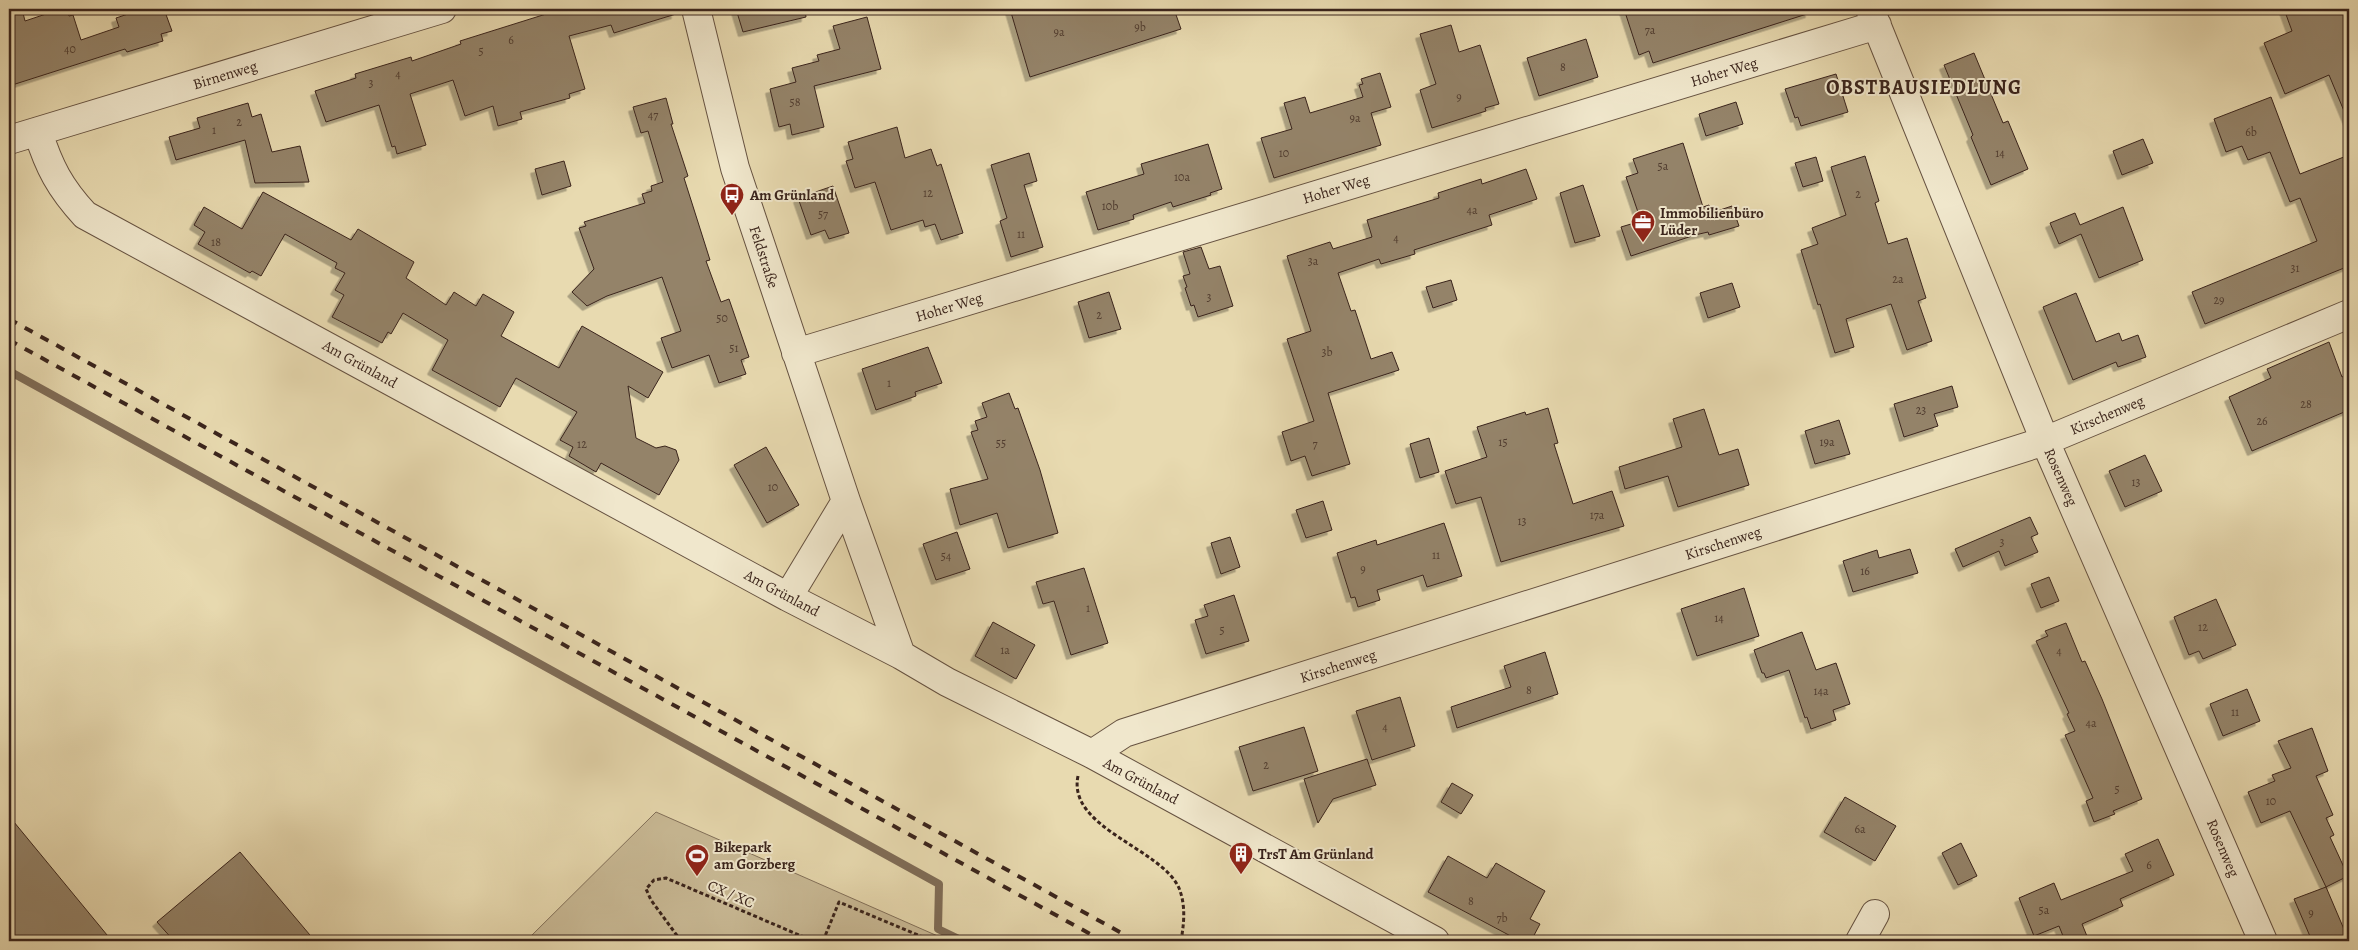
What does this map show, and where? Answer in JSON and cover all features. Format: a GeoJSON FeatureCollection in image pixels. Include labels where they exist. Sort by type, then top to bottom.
{"type":"FeatureCollection","features":[{"type":"Feature","properties":{"kind":"street","name":"Birnenweg"},"geometry":{"type":"LineString","coordinates":[[9,140],[38,132],[287,26],[442,9]]}},
{"type":"Feature","properties":{"kind":"street","name":"Feldstraße"},"geometry":{"type":"LineString","coordinates":[[696,9],[735,168],[846,501],[901,655]]}},
{"type":"Feature","properties":{"kind":"street","name":"Hoher Weg"},"geometry":{"type":"LineString","coordinates":[[796,353],[1873,17]]}},
{"type":"Feature","properties":{"kind":"street","name":"Rosenweg"},"geometry":{"type":"LineString","coordinates":[[1873,17],[2045,441],[2262,941]]}},
{"type":"Feature","properties":{"kind":"street","name":"Am Grünland"},"geometry":{"type":"LineString","coordinates":[[38,132],[47,160],[57,180],[85,214],[788,597],[901,655],[947,682],[1092,754],[1435,941]]}},
{"type":"Feature","properties":{"kind":"street","name":"Kirschenweg"},"geometry":{"type":"LineString","coordinates":[[1092,754],[1124,733],[2045,441],[2349,314]]}},
{"type":"Feature","properties":{"kind":"street"},"geometry":{"type":"LineString","coordinates":[[788,597],[846,501]]}},
{"type":"Feature","properties":{"kind":"street"},"geometry":{"type":"LineString","coordinates":[[1860,941],[1875,914]]}},
{"type":"Feature","properties":{"kind":"path"},"geometry":{"type":"LineString","coordinates":[[1092,754],[1077,778],[1080,799],[1090,815],[1167,873],[1178,887],[1184,905],[1181,941]]}},
{"type":"Feature","properties":{"kind":"path","name":"CX / XC"},"geometry":{"type":"LineString","coordinates":[[681,941],[651,900],[646,889],[654,880],[666,878],[813,941]]}},
{"type":"Feature","properties":{"kind":"path"},"geometry":{"type":"LineString","coordinates":[[823,941],[839,902],[932,941]]}},
{"type":"Feature","properties":{"kind":"shaded area","name":"Bikepark am Gorzberg"},"geometry":{"type":"Polygon","coordinates":[[[656,812],[949,941],[526,941],[656,812]]]}},
{"type":"Feature","properties":{"kind":"building"},"geometry":{"type":"Polygon","coordinates":[[[9,9],[22,9],[25,21],[61,9],[63,12],[67,11],[69,16],[73,15],[81,40],[119,27],[116,18],[143,9],[164,9],[172,31],[161,34],[163,41],[127,52],[125,49],[9,86],[9,9]]]}},
{"type":"Feature","properties":{"kind":"building"},"geometry":{"type":"Polygon","coordinates":[[[562,9],[675,9],[676,14],[614,33],[611,25],[569,36],[585,89],[569,94],[570,98],[520,112],[522,119],[498,126],[493,106],[465,116],[453,80],[410,94],[426,145],[397,154],[395,146],[392,147],[379,105],[326,122],[315,91],[356,78],[355,74],[411,57],[412,61],[461,44],[460,41],[562,9]]]}},
{"type":"Feature","properties":{"kind":"building"},"geometry":{"type":"Polygon","coordinates":[[[736,9],[805,9],[806,17],[743,32],[736,9]]]}},
{"type":"Feature","properties":{"kind":"building"},"geometry":{"type":"Polygon","coordinates":[[[1010,9],[1174,9],[1181,29],[1030,77],[1010,9]]]}},
{"type":"Feature","properties":{"kind":"building"},"geometry":{"type":"Polygon","coordinates":[[[1624,9],[1809,9],[1810,13],[1653,63],[1649,51],[1639,55],[1624,9]]]}},
{"type":"Feature","properties":{"kind":"building"},"geometry":{"type":"Polygon","coordinates":[[[2284,9],[2349,9],[2349,123],[2329,75],[2285,94],[2264,43],[2292,31],[2284,9]]]}},
{"type":"Feature","properties":{"kind":"building"},"geometry":{"type":"Polygon","coordinates":[[[867,17],[881,69],[814,86],[824,127],[792,135],[790,124],[779,127],[770,89],[796,82],[792,68],[819,61],[817,55],[840,49],[833,26],[867,17]]]}},
{"type":"Feature","properties":{"kind":"building"},"geometry":{"type":"Polygon","coordinates":[[[1451,25],[1459,52],[1480,45],[1499,104],[1485,108],[1486,111],[1432,128],[1420,90],[1436,84],[1420,34],[1451,25]]]}},
{"type":"Feature","properties":{"kind":"building"},"geometry":{"type":"Polygon","coordinates":[[[1586,39],[1598,77],[1539,96],[1527,58],[1586,39]]]}},
{"type":"Feature","properties":{"kind":"building"},"geometry":{"type":"Polygon","coordinates":[[[1974,53],[2003,123],[2008,121],[2028,169],[1991,185],[1944,65],[1974,53]]]}},
{"type":"Feature","properties":{"kind":"building"},"geometry":{"type":"Polygon","coordinates":[[[1380,73],[1391,107],[1371,113],[1381,145],[1274,178],[1261,138],[1292,129],[1284,103],[1305,97],[1310,113],[1363,97],[1359,85],[1363,84],[1361,79],[1380,73]]]}},
{"type":"Feature","properties":{"kind":"building"},"geometry":{"type":"Polygon","coordinates":[[[1836,74],[1848,112],[1801,126],[1798,117],[1795,118],[1785,89],[1836,74]]]}},
{"type":"Feature","properties":{"kind":"building"},"geometry":{"type":"Polygon","coordinates":[[[2271,97],[2300,174],[2349,155],[2349,266],[2205,324],[2192,292],[2317,241],[2300,198],[2290,202],[2270,152],[2248,160],[2242,146],[2226,152],[2214,119],[2271,97]]]}},
{"type":"Feature","properties":{"kind":"building"},"geometry":{"type":"Polygon","coordinates":[[[666,98],[673,124],[671,124],[688,176],[684,178],[710,260],[706,261],[721,302],[729,299],[749,357],[741,360],[746,374],[719,383],[709,355],[672,368],[661,338],[681,331],[662,277],[607,296],[587,306],[572,292],[594,269],[579,228],[586,226],[584,222],[645,203],[642,194],[652,191],[651,186],[663,182],[648,131],[641,133],[633,107],[666,98]]]}},
{"type":"Feature","properties":{"kind":"building"},"geometry":{"type":"Polygon","coordinates":[[[1736,102],[1743,124],[1706,136],[1699,114],[1736,102]]]}},
{"type":"Feature","properties":{"kind":"building"},"geometry":{"type":"Polygon","coordinates":[[[248,103],[252,117],[261,114],[272,152],[300,146],[309,182],[255,183],[245,140],[176,160],[169,137],[200,128],[197,118],[248,103]]]}},
{"type":"Feature","properties":{"kind":"building"},"geometry":{"type":"Polygon","coordinates":[[[897,127],[905,158],[931,149],[937,166],[941,164],[963,233],[941,240],[935,224],[925,227],[923,220],[891,230],[875,182],[855,188],[846,161],[853,159],[848,142],[897,127]]]}},
{"type":"Feature","properties":{"kind":"building"},"geometry":{"type":"Polygon","coordinates":[[[2143,139],[2153,163],[2122,175],[2113,151],[2143,139]]]}},
{"type":"Feature","properties":{"kind":"building"},"geometry":{"type":"Polygon","coordinates":[[[1683,143],[1703,207],[1709,205],[1711,213],[1732,206],[1739,226],[1709,235],[1708,232],[1695,235],[1631,256],[1621,227],[1641,221],[1626,177],[1638,173],[1633,159],[1683,143]]]}},
{"type":"Feature","properties":{"kind":"building"},"geometry":{"type":"Polygon","coordinates":[[[1208,144],[1222,189],[1210,193],[1211,195],[1173,207],[1171,202],[1133,215],[1134,219],[1098,230],[1086,192],[1144,174],[1141,164],[1208,144]]]}},
{"type":"Feature","properties":{"kind":"building"},"geometry":{"type":"Polygon","coordinates":[[[1029,153],[1037,181],[1024,185],[1043,247],[1011,257],[1000,221],[1007,218],[991,165],[1029,153]]]}},
{"type":"Feature","properties":{"kind":"building"},"geometry":{"type":"Polygon","coordinates":[[[1865,156],[1879,201],[1875,203],[1888,244],[1907,238],[1926,298],[1918,301],[1932,341],[1907,350],[1891,304],[1846,319],[1854,347],[1835,353],[1801,250],[1818,244],[1812,228],[1846,215],[1831,167],[1865,156]]]}},
{"type":"Feature","properties":{"kind":"building"},"geometry":{"type":"Polygon","coordinates":[[[1816,157],[1823,181],[1803,187],[1795,163],[1816,157]]]}},
{"type":"Feature","properties":{"kind":"building"},"geometry":{"type":"Polygon","coordinates":[[[564,161],[571,186],[542,195],[535,169],[564,161]]]}},
{"type":"Feature","properties":{"kind":"building"},"geometry":{"type":"Polygon","coordinates":[[[1526,169],[1537,199],[1489,215],[1492,225],[1414,250],[1415,254],[1381,264],[1379,259],[1338,273],[1351,311],[1355,310],[1371,359],[1392,352],[1399,370],[1328,393],[1350,464],[1312,476],[1305,456],[1291,461],[1282,432],[1314,421],[1287,339],[1311,331],[1287,256],[1330,242],[1333,249],[1372,237],[1367,220],[1439,198],[1438,193],[1481,179],[1482,184],[1526,169]]]}},
{"type":"Feature","properties":{"kind":"building"},"geometry":{"type":"Polygon","coordinates":[[[1583,185],[1600,236],[1575,243],[1560,193],[1583,185]]]}},
{"type":"Feature","properties":{"kind":"building"},"geometry":{"type":"Polygon","coordinates":[[[833,186],[849,233],[829,239],[825,230],[811,235],[798,198],[833,186]]]}},
{"type":"Feature","properties":{"kind":"building"},"geometry":{"type":"Polygon","coordinates":[[[263,192],[351,240],[358,229],[414,262],[406,278],[446,305],[454,292],[476,306],[483,294],[514,312],[501,336],[559,368],[582,326],[663,372],[648,398],[628,386],[636,438],[656,448],[665,446],[676,450],[679,460],[659,495],[601,463],[596,472],[569,456],[573,447],[560,440],[577,412],[516,378],[500,407],[432,370],[448,340],[403,313],[391,334],[388,332],[382,343],[332,317],[344,295],[335,290],[345,273],[335,268],[337,263],[285,234],[261,276],[252,271],[250,273],[198,244],[205,232],[194,225],[204,207],[242,229],[263,192]]]}},
{"type":"Feature","properties":{"kind":"building"},"geometry":{"type":"Polygon","coordinates":[[[2123,207],[2143,260],[2099,278],[2081,234],[2059,244],[2050,223],[2075,213],[2080,225],[2123,207]]]}},
{"type":"Feature","properties":{"kind":"building"},"geometry":{"type":"Polygon","coordinates":[[[1201,247],[1209,269],[1220,266],[1233,306],[1198,317],[1194,305],[1191,306],[1185,288],[1187,287],[1183,276],[1190,274],[1183,252],[1201,247]]]}},
{"type":"Feature","properties":{"kind":"building"},"geometry":{"type":"Polygon","coordinates":[[[1451,280],[1457,300],[1433,308],[1426,287],[1451,280]]]}},
{"type":"Feature","properties":{"kind":"building"},"geometry":{"type":"Polygon","coordinates":[[[1732,283],[1740,307],[1708,318],[1700,293],[1732,283]]]}},
{"type":"Feature","properties":{"kind":"building"},"geometry":{"type":"Polygon","coordinates":[[[1109,292],[1121,329],[1089,338],[1078,302],[1109,292]]]}},
{"type":"Feature","properties":{"kind":"building"},"geometry":{"type":"Polygon","coordinates":[[[2076,293],[2096,342],[2119,333],[2122,341],[2138,335],[2146,357],[2118,367],[2116,362],[2073,380],[2043,307],[2076,293]]]}},
{"type":"Feature","properties":{"kind":"building"},"geometry":{"type":"Polygon","coordinates":[[[2329,342],[2342,377],[2349,374],[2349,410],[2252,451],[2229,397],[2271,378],[2267,369],[2329,342]]]}},
{"type":"Feature","properties":{"kind":"building"},"geometry":{"type":"Polygon","coordinates":[[[928,347],[942,383],[915,392],[916,396],[876,410],[862,369],[928,347]]]}},
{"type":"Feature","properties":{"kind":"building"},"geometry":{"type":"Polygon","coordinates":[[[1952,386],[1958,407],[1934,414],[1938,426],[1904,437],[1894,404],[1952,386]]]}},
{"type":"Feature","properties":{"kind":"building"},"geometry":{"type":"Polygon","coordinates":[[[1009,393],[1015,409],[1018,408],[1040,470],[1058,533],[1008,548],[997,513],[960,525],[950,489],[988,479],[971,432],[978,430],[975,421],[987,417],[982,403],[1009,393]]]}},
{"type":"Feature","properties":{"kind":"building"},"geometry":{"type":"Polygon","coordinates":[[[1548,408],[1558,443],[1554,444],[1573,504],[1612,491],[1624,526],[1501,562],[1481,497],[1456,504],[1445,471],[1487,457],[1477,427],[1525,412],[1526,415],[1548,408]]]}},
{"type":"Feature","properties":{"kind":"building"},"geometry":{"type":"Polygon","coordinates":[[[1704,409],[1719,455],[1738,449],[1749,485],[1678,507],[1668,476],[1625,489],[1619,467],[1682,447],[1673,419],[1704,409]]]}},
{"type":"Feature","properties":{"kind":"building"},"geometry":{"type":"Polygon","coordinates":[[[1839,420],[1850,454],[1815,464],[1805,431],[1839,420]]]}},
{"type":"Feature","properties":{"kind":"building"},"geometry":{"type":"Polygon","coordinates":[[[1429,438],[1439,472],[1420,478],[1410,444],[1429,438]]]}},
{"type":"Feature","properties":{"kind":"building"},"geometry":{"type":"Polygon","coordinates":[[[766,447],[799,505],[767,523],[734,465],[766,447]]]}},
{"type":"Feature","properties":{"kind":"building"},"geometry":{"type":"Polygon","coordinates":[[[2145,455],[2162,491],[2125,507],[2109,471],[2145,455]]]}},
{"type":"Feature","properties":{"kind":"building"},"geometry":{"type":"Polygon","coordinates":[[[1323,501],[1332,530],[1306,538],[1296,510],[1323,501]]]}},
{"type":"Feature","properties":{"kind":"building"},"geometry":{"type":"Polygon","coordinates":[[[2030,517],[2038,534],[2031,537],[2038,552],[2005,566],[1999,551],[1963,567],[1955,549],[2030,517]]]}},
{"type":"Feature","properties":{"kind":"building"},"geometry":{"type":"Polygon","coordinates":[[[1444,523],[1462,576],[1427,587],[1423,575],[1377,590],[1380,600],[1358,607],[1355,597],[1351,598],[1337,553],[1376,540],[1377,545],[1444,523]]]}},
{"type":"Feature","properties":{"kind":"building"},"geometry":{"type":"Polygon","coordinates":[[[957,532],[970,569],[936,580],[923,544],[957,532]]]}},
{"type":"Feature","properties":{"kind":"building"},"geometry":{"type":"Polygon","coordinates":[[[1230,537],[1240,567],[1221,574],[1211,543],[1230,537]]]}},
{"type":"Feature","properties":{"kind":"building"},"geometry":{"type":"Polygon","coordinates":[[[1910,549],[1918,573],[1853,592],[1843,561],[1877,550],[1879,558],[1910,549]]]}},
{"type":"Feature","properties":{"kind":"building"},"geometry":{"type":"Polygon","coordinates":[[[1084,568],[1108,643],[1071,655],[1054,601],[1043,604],[1036,582],[1084,568]]]}},
{"type":"Feature","properties":{"kind":"building"},"geometry":{"type":"Polygon","coordinates":[[[2049,577],[2059,601],[2041,608],[2031,584],[2049,577]]]}},
{"type":"Feature","properties":{"kind":"building"},"geometry":{"type":"Polygon","coordinates":[[[1744,588],[1759,636],[1697,656],[1681,609],[1744,588]]]}},
{"type":"Feature","properties":{"kind":"building"},"geometry":{"type":"Polygon","coordinates":[[[1234,595],[1249,641],[1206,654],[1195,620],[1208,616],[1204,605],[1234,595]]]}},
{"type":"Feature","properties":{"kind":"building"},"geometry":{"type":"Polygon","coordinates":[[[2216,599],[2236,645],[2203,659],[2199,651],[2189,655],[2174,617],[2216,599]]]}},
{"type":"Feature","properties":{"kind":"building"},"geometry":{"type":"Polygon","coordinates":[[[993,622],[1035,645],[1016,679],[975,656],[993,622]]]}},
{"type":"Feature","properties":{"kind":"building"},"geometry":{"type":"Polygon","coordinates":[[[2066,623],[2082,662],[2085,661],[2102,699],[2142,799],[2113,811],[2115,814],[2094,822],[2086,801],[2093,798],[2065,735],[2075,731],[2067,714],[2069,713],[2036,641],[2048,636],[2045,631],[2066,623]]]}},
{"type":"Feature","properties":{"kind":"building"},"geometry":{"type":"Polygon","coordinates":[[[1802,632],[1816,670],[1836,663],[1850,704],[1833,710],[1836,720],[1811,729],[1807,717],[1805,718],[1789,670],[1766,678],[1764,673],[1762,673],[1754,650],[1802,632]]]}},
{"type":"Feature","properties":{"kind":"building"},"geometry":{"type":"Polygon","coordinates":[[[1545,652],[1558,694],[1457,728],[1451,707],[1511,687],[1504,666],[1545,652]]]}},
{"type":"Feature","properties":{"kind":"building"},"geometry":{"type":"Polygon","coordinates":[[[2247,689],[2260,721],[2223,736],[2210,704],[2247,689]]]}},
{"type":"Feature","properties":{"kind":"building"},"geometry":{"type":"Polygon","coordinates":[[[1400,697],[1415,746],[1372,760],[1356,711],[1400,697]]]}},
{"type":"Feature","properties":{"kind":"building"},"geometry":{"type":"Polygon","coordinates":[[[1304,727],[1318,771],[1253,791],[1239,747],[1304,727]]]}},
{"type":"Feature","properties":{"kind":"building"},"geometry":{"type":"Polygon","coordinates":[[[2312,728],[2328,771],[2316,776],[2333,815],[2326,818],[2334,835],[2330,837],[2348,876],[2326,887],[2290,811],[2261,823],[2248,792],[2275,781],[2272,775],[2291,768],[2278,741],[2312,728]]]}},
{"type":"Feature","properties":{"kind":"building"},"geometry":{"type":"Polygon","coordinates":[[[1367,759],[1376,785],[1333,799],[1318,823],[1304,779],[1367,759]]]}},
{"type":"Feature","properties":{"kind":"building"},"geometry":{"type":"Polygon","coordinates":[[[1452,783],[1473,795],[1461,814],[1441,802],[1452,783]]]}},
{"type":"Feature","properties":{"kind":"building"},"geometry":{"type":"Polygon","coordinates":[[[1845,797],[1896,826],[1875,861],[1824,832],[1845,797]]]}},
{"type":"Feature","properties":{"kind":"building"},"geometry":{"type":"Polygon","coordinates":[[[9,816],[112,941],[9,941],[9,816]]]}},
{"type":"Feature","properties":{"kind":"building"},"geometry":{"type":"Polygon","coordinates":[[[2158,839],[2174,875],[2120,899],[2123,906],[2082,924],[2089,941],[2065,941],[2059,926],[2034,936],[2019,898],[2054,883],[2061,900],[2133,871],[2125,854],[2158,839]]]}},
{"type":"Feature","properties":{"kind":"building"},"geometry":{"type":"Polygon","coordinates":[[[1961,843],[1977,876],[1958,885],[1942,853],[1961,843]]]}},
{"type":"Feature","properties":{"kind":"building"},"geometry":{"type":"Polygon","coordinates":[[[240,852],[315,941],[174,941],[157,922],[240,852]]]}},
{"type":"Feature","properties":{"kind":"building"},"geometry":{"type":"Polygon","coordinates":[[[1448,856],[1487,878],[1496,863],[1545,891],[1530,919],[1540,924],[1531,941],[1520,941],[1428,892],[1448,856]]]}},
{"type":"Feature","properties":{"kind":"building"},"geometry":{"type":"Polygon","coordinates":[[[2326,887],[2349,941],[2312,941],[2294,899],[2326,887]]]}},
{"type":"Feature","properties":{"kind":"waterway"},"geometry":{"type":"LineString","coordinates":[[9,371],[939,884],[938,929],[963,941]]}},
{"type":"Feature","properties":{"kind":"railway"},"geometry":{"type":"LineString","coordinates":[[9,319],[1136,941]]}},
{"type":"Feature","properties":{"kind":"railway"},"geometry":{"type":"LineString","coordinates":[[9,340],[1103,941]]}},
{"type":"Feature","properties":{"kind":"place","name":"Am Grünland"},"geometry":{"type":"Point","coordinates":[732,216]}},
{"type":"Feature","properties":{"kind":"place","name":"Immobilienbüro Lüder"},"geometry":{"type":"Point","coordinates":[1643,243]}},
{"type":"Feature","properties":{"kind":"place","name":"TrsT Am Grünland"},"geometry":{"type":"Point","coordinates":[1241,875]}},
{"type":"Feature","properties":{"kind":"place","name":"Bikepark am Gorzberg"},"geometry":{"type":"Point","coordinates":[697,877]}},
{"type":"Feature","properties":{"kind":"district","name":"OBSTBAUSIEDLUNG"},"geometry":{"type":"Point","coordinates":[1924,87]}}]}
